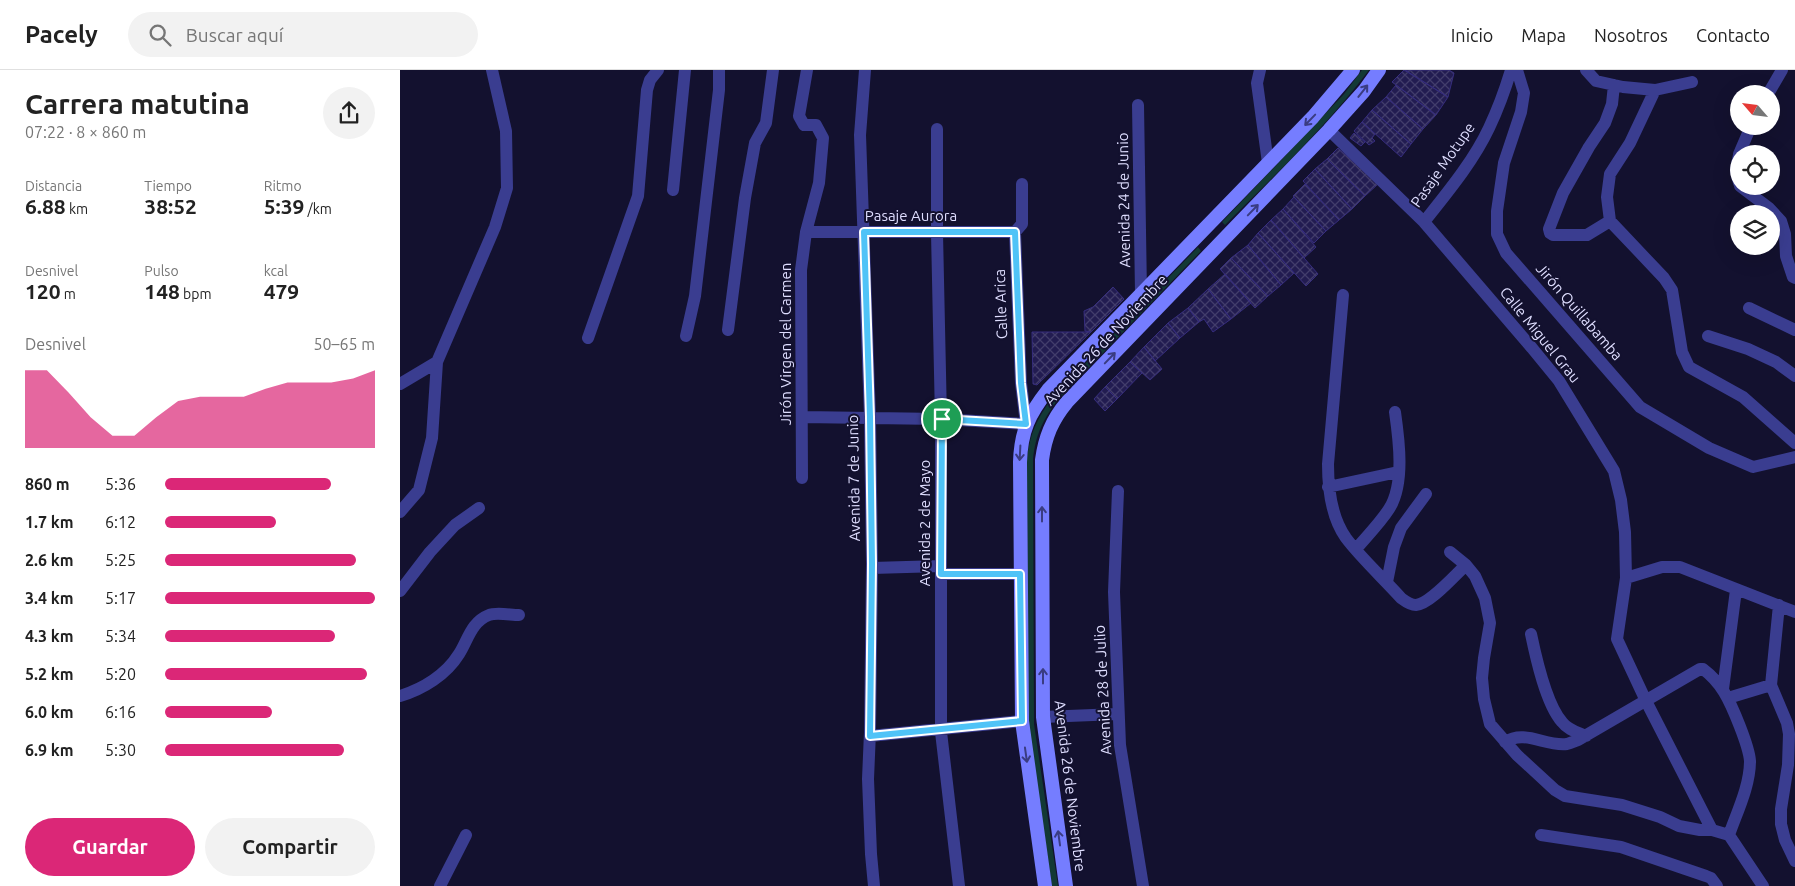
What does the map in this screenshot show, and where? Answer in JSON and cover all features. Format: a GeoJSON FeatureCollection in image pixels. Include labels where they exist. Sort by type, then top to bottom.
{"type":"FeatureCollection","features":[{"type":"Feature","properties":{"kind":"main road","name":"Avenida 26 de Noviembre"},"geometry":{"type":"LineString","coordinates":[[1045,886],[1022,721],[1020,445],[1026,424],[1035,407],[1048,390],[1313,117],[1353,70]]}},
{"type":"Feature","properties":{"kind":"main road","name":"Avenida 26 de Noviembre"},"geometry":{"type":"LineString","coordinates":[[1066,886],[1043,717],[1042,460],[1048,430],[1056,415],[1067,402],[1329,130],[1364,91],[1379,70]]}},
{"type":"Feature","properties":{"kind":"main road"},"geometry":{"type":"LineString","coordinates":[[1203,229],[1219,245]]}},
{"type":"Feature","properties":{"kind":"street"},"geometry":{"type":"LineString","coordinates":[[400,512],[419,490],[428,455],[432,438],[437,362],[495,227],[507,188],[506,131],[492,70]]}},
{"type":"Feature","properties":{"kind":"street"},"geometry":{"type":"LineString","coordinates":[[588,338],[638,196],[647,90],[650,80],[658,70]]}},
{"type":"Feature","properties":{"kind":"street"},"geometry":{"type":"LineString","coordinates":[[673,190],[685,70]]}},
{"type":"Feature","properties":{"kind":"street"},"geometry":{"type":"LineString","coordinates":[[686,336],[695,296],[719,90],[719,70]]}},
{"type":"Feature","properties":{"kind":"street"},"geometry":{"type":"LineString","coordinates":[[728,330],[755,143],[766,123],[773,70]]}},
{"type":"Feature","properties":{"kind":"street","name":"Jirón Virgen del Carmen"},"geometry":{"type":"LineString","coordinates":[[802,478],[801,270],[806,232],[819,183],[824,138],[816,125],[804,124],[799,116],[807,70]]}},
{"type":"Feature","properties":{"kind":"street","name":"Avenida 7 de Junio"},"geometry":{"type":"LineString","coordinates":[[865,70],[860,135],[870,417],[872,568],[868,779],[874,886]]}},
{"type":"Feature","properties":{"kind":"street"},"geometry":{"type":"LineString","coordinates":[[1260,70],[1258,83],[1268,163]]}},
{"type":"Feature","properties":{"kind":"street","name":"Pasaje Motupe"},"geometry":{"type":"LineString","coordinates":[[1424,222],[1458,178],[1488,129],[1503,96],[1510,70]]}},
{"type":"Feature","properties":{"kind":"street","name":"Jirón Quillabamba"},"geometry":{"type":"LineString","coordinates":[[1517,70],[1524,93],[1522,112],[1504,163],[1497,210],[1498,234],[1506,253],[1640,407],[1709,448],[1753,467],[1795,458]]}},
{"type":"Feature","properties":{"kind":"street"},"geometry":{"type":"LineString","coordinates":[[1586,70],[1596,81],[1623,87],[1656,90],[1692,82]]}},
{"type":"Feature","properties":{"kind":"street"},"geometry":{"type":"LineString","coordinates":[[1773,85],[1782,70]]}},
{"type":"Feature","properties":{"kind":"street"},"geometry":{"type":"LineString","coordinates":[[1610,221],[1587,235],[1553,235],[1549,229],[1563,193],[1588,147],[1605,123],[1612,104],[1614,85]]}},
{"type":"Feature","properties":{"kind":"street"},"geometry":{"type":"LineString","coordinates":[[1656,90],[1630,143],[1610,174],[1607,197],[1610,221],[1664,278],[1672,290],[1682,352],[1690,367],[1743,397],[1795,443]]}},
{"type":"Feature","properties":{"kind":"street","name":"Avenida 24 de Junio"},"geometry":{"type":"LineString","coordinates":[[1138,105],[1142,293]]}},
{"type":"Feature","properties":{"kind":"street","name":"Avenida 2 de Mayo"},"geometry":{"type":"LineString","coordinates":[[938,129],[942,419],[941,728],[959,886]]}},
{"type":"Feature","properties":{"kind":"street","name":"Calle Miguel Grau"},"geometry":{"type":"LineString","coordinates":[[1329,130],[1424,222],[1526,341],[1559,381],[1614,471],[1621,500],[1624,524],[1626,578],[1622,616],[1617,639],[1646,700]]}},
{"type":"Feature","properties":{"kind":"street","name":"Calle Arica"},"geometry":{"type":"LineString","coordinates":[[1022,184],[1022,224],[1015,232],[1021,383],[1026,424]]}},
{"type":"Feature","properties":{"kind":"street"},"geometry":{"type":"LineString","coordinates":[[1753,195],[1781,221],[1785,234],[1786,256],[1795,278]]}},
{"type":"Feature","properties":{"kind":"street","name":"Pasaje Aurora"},"geometry":{"type":"LineString","coordinates":[[806,232],[1015,232]]}},
{"type":"Feature","properties":{"kind":"street"},"geometry":{"type":"LineString","coordinates":[[1343,295],[1334,387],[1328,487],[1334,512],[1345,537],[1401,598],[1416,605],[1435,594],[1466,565]]}},
{"type":"Feature","properties":{"kind":"street"},"geometry":{"type":"LineString","coordinates":[[1749,308],[1795,330]]}},
{"type":"Feature","properties":{"kind":"street"},"geometry":{"type":"LineString","coordinates":[[1708,336],[1755,352],[1776,362],[1795,376]]}},
{"type":"Feature","properties":{"kind":"street"},"geometry":{"type":"LineString","coordinates":[[400,384],[437,362]]}},
{"type":"Feature","properties":{"kind":"street"},"geometry":{"type":"LineString","coordinates":[[1356,549],[1389,509],[1395,495],[1399,442],[1395,412]]}},
{"type":"Feature","properties":{"kind":"street"},"geometry":{"type":"LineString","coordinates":[[802,417],[942,419],[1026,424]]}},
{"type":"Feature","properties":{"kind":"street"},"geometry":{"type":"LineString","coordinates":[[1328,487],[1398,472]]}},
{"type":"Feature","properties":{"kind":"street","name":"Avenida 28 de Julio"},"geometry":{"type":"LineString","coordinates":[[1118,491],[1114,592],[1118,714],[1120,745],[1143,886]]}},
{"type":"Feature","properties":{"kind":"street"},"geometry":{"type":"LineString","coordinates":[[1387,582],[1394,547],[1401,528],[1426,494]]}},
{"type":"Feature","properties":{"kind":"street"},"geometry":{"type":"LineString","coordinates":[[400,591],[430,552],[455,525],[479,508]]}},
{"type":"Feature","properties":{"kind":"street"},"geometry":{"type":"LineString","coordinates":[[1450,552],[1466,565],[1475,576],[1485,598],[1490,624],[1482,678],[1484,699],[1490,724],[1506,742],[1554,790],[1565,796],[1622,805],[1660,817],[1680,826],[1712,830],[1729,835],[1763,886]]}},
{"type":"Feature","properties":{"kind":"street"},"geometry":{"type":"LineString","coordinates":[[1626,578],[1662,568],[1680,567],[1795,612]]}},
{"type":"Feature","properties":{"kind":"street"},"geometry":{"type":"LineString","coordinates":[[872,568],[1020,574]]}},
{"type":"Feature","properties":{"kind":"street"},"geometry":{"type":"LineString","coordinates":[[1725,693],[1736,590]]}},
{"type":"Feature","properties":{"kind":"street"},"geometry":{"type":"LineString","coordinates":[[1779,605],[1771,685],[1790,734],[1788,765],[1780,810],[1780,824],[1795,861]]}},
{"type":"Feature","properties":{"kind":"street"},"geometry":{"type":"LineString","coordinates":[[400,696],[416,691],[440,675],[458,654],[470,631],[489,614],[519,615]]}},
{"type":"Feature","properties":{"kind":"street"},"geometry":{"type":"LineString","coordinates":[[1531,634],[1539,670],[1556,715],[1572,731],[1586,736]]}},
{"type":"Feature","properties":{"kind":"street"},"geometry":{"type":"LineString","coordinates":[[1506,742],[1519,736],[1557,744],[1568,744],[1586,736],[1700,669],[1706,671],[1725,693],[1750,760],[1746,789],[1729,835]]}},
{"type":"Feature","properties":{"kind":"street"},"geometry":{"type":"LineString","coordinates":[[1725,693],[1771,685]]}},
{"type":"Feature","properties":{"kind":"street"},"geometry":{"type":"LineString","coordinates":[[1646,700],[1712,830]]}},
{"type":"Feature","properties":{"kind":"street"},"geometry":{"type":"LineString","coordinates":[[1043,717],[1118,714]]}},
{"type":"Feature","properties":{"kind":"street"},"geometry":{"type":"LineString","coordinates":[[870,736],[1022,721]]}},
{"type":"Feature","properties":{"kind":"street"},"geometry":{"type":"LineString","coordinates":[[1541,834],[1620,847],[1711,878],[1717,886]]}},
{"type":"Feature","properties":{"kind":"street"},"geometry":{"type":"LineString","coordinates":[[440,886],[466,835]]}},
{"type":"Feature","properties":{"kind":"green space"},"geometry":{"type":"Polygon","coordinates":[[[1362,70],[1369,70],[1353,91],[1300,150],[1225,225],[1222,222],[1344,94],[1362,70]]]}},
{"type":"Feature","properties":{"kind":"green space"},"geometry":{"type":"Polygon","coordinates":[[[1198,247],[1201,251],[1056,402],[1043,422],[1036,442],[1033,459],[1034,724],[1058,886],[1052,886],[1028,725],[1027,459],[1030,441],[1038,420],[1052,398],[1198,247]]]}},
{"type":"Feature","properties":{"kind":"building"},"geometry":{"type":"Polygon","coordinates":[[[1404,70],[1448,97],[1436,115],[1392,82],[1404,70]]]}},
{"type":"Feature","properties":{"kind":"building"},"geometry":{"type":"Polygon","coordinates":[[[1405,70],[1449,70],[1454,73],[1448,97],[1405,70]]]}},
{"type":"Feature","properties":{"kind":"building"},"geometry":{"type":"Polygon","coordinates":[[[1396,85],[1436,115],[1423,129],[1386,97],[1396,85]]]}},
{"type":"Feature","properties":{"kind":"building"},"geometry":{"type":"Polygon","coordinates":[[[1386,97],[1423,129],[1411,144],[1372,110],[1386,97]]]}},
{"type":"Feature","properties":{"kind":"building"},"geometry":{"type":"Polygon","coordinates":[[[1372,110],[1411,144],[1401,157],[1362,122],[1372,110]]]}},
{"type":"Feature","properties":{"kind":"building"},"geometry":{"type":"Polygon","coordinates":[[[1362,122],[1375,134],[1372,138],[1375,141],[1369,145],[1354,131],[1362,122]]]}},
{"type":"Feature","properties":{"kind":"building"},"geometry":{"type":"Polygon","coordinates":[[[1354,133],[1365,142],[1361,146],[1350,138],[1354,133]]]}},
{"type":"Feature","properties":{"kind":"building"},"geometry":{"type":"Polygon","coordinates":[[[1338,148],[1378,184],[1365,196],[1327,159],[1338,148]]]}},
{"type":"Feature","properties":{"kind":"building"},"geometry":{"type":"Polygon","coordinates":[[[1327,159],[1365,196],[1352,209],[1315,169],[1327,159]]]}},
{"type":"Feature","properties":{"kind":"building"},"geometry":{"type":"Polygon","coordinates":[[[1315,169],[1352,209],[1339,220],[1303,181],[1315,169]]]}},
{"type":"Feature","properties":{"kind":"building"},"geometry":{"type":"Polygon","coordinates":[[[1305,184],[1339,220],[1326,231],[1293,196],[1305,184]]]}},
{"type":"Feature","properties":{"kind":"building"},"geometry":{"type":"Polygon","coordinates":[[[1294,197],[1326,231],[1314,243],[1283,209],[1294,197]]]}},
{"type":"Feature","properties":{"kind":"building"},"geometry":{"type":"Polygon","coordinates":[[[1283,209],[1316,247],[1304,258],[1271,220],[1283,209]]]}},
{"type":"Feature","properties":{"kind":"building"},"geometry":{"type":"Polygon","coordinates":[[[1271,220],[1318,274],[1306,286],[1258,233],[1271,220]]]}},
{"type":"Feature","properties":{"kind":"building"},"geometry":{"type":"Polygon","coordinates":[[[1258,233],[1294,273],[1281,285],[1248,245],[1258,233]]]}},
{"type":"Feature","properties":{"kind":"building"},"geometry":{"type":"Polygon","coordinates":[[[1248,245],[1281,285],[1268,296],[1231,258],[1248,245]]]}},
{"type":"Feature","properties":{"kind":"building"},"geometry":{"type":"Polygon","coordinates":[[[1231,258],[1268,296],[1255,308],[1220,269],[1231,258]]]}},
{"type":"Feature","properties":{"kind":"building"},"geometry":{"type":"Polygon","coordinates":[[[1225,274],[1251,303],[1231,319],[1208,289],[1225,274]]]}},
{"type":"Feature","properties":{"kind":"building"},"geometry":{"type":"Polygon","coordinates":[[[1113,287],[1124,299],[1091,332],[1085,331],[1084,311],[1093,307],[1113,287]]]}},
{"type":"Feature","properties":{"kind":"building"},"geometry":{"type":"Polygon","coordinates":[[[1208,289],[1231,319],[1213,332],[1204,319],[1199,322],[1188,308],[1208,289]]]}},
{"type":"Feature","properties":{"kind":"building"},"geometry":{"type":"Polygon","coordinates":[[[1188,308],[1199,322],[1180,338],[1168,323],[1188,308]]]}},
{"type":"Feature","properties":{"kind":"building"},"geometry":{"type":"Polygon","coordinates":[[[1168,323],[1180,338],[1155,361],[1144,347],[1168,323]]]}},
{"type":"Feature","properties":{"kind":"building"},"geometry":{"type":"Polygon","coordinates":[[[1032,332],[1091,332],[1037,385],[1033,384],[1032,332]]]}},
{"type":"Feature","properties":{"kind":"building"},"geometry":{"type":"Polygon","coordinates":[[[1144,347],[1162,369],[1150,380],[1130,362],[1144,347]]]}},
{"type":"Feature","properties":{"kind":"building"},"geometry":{"type":"Polygon","coordinates":[[[1130,362],[1142,373],[1117,399],[1105,387],[1130,362]]]}},
{"type":"Feature","properties":{"kind":"building"},"geometry":{"type":"Polygon","coordinates":[[[1105,387],[1117,399],[1105,411],[1094,399],[1105,387]]]}},
{"type":"Feature","properties":{"kind":"route"},"geometry":{"type":"LineString","coordinates":[[864,232],[1015,232],[1021,383],[1026,424],[942,419],[941,574],[1020,574],[1022,721],[870,736],[872,564],[870,417],[864,232]]}}]}
